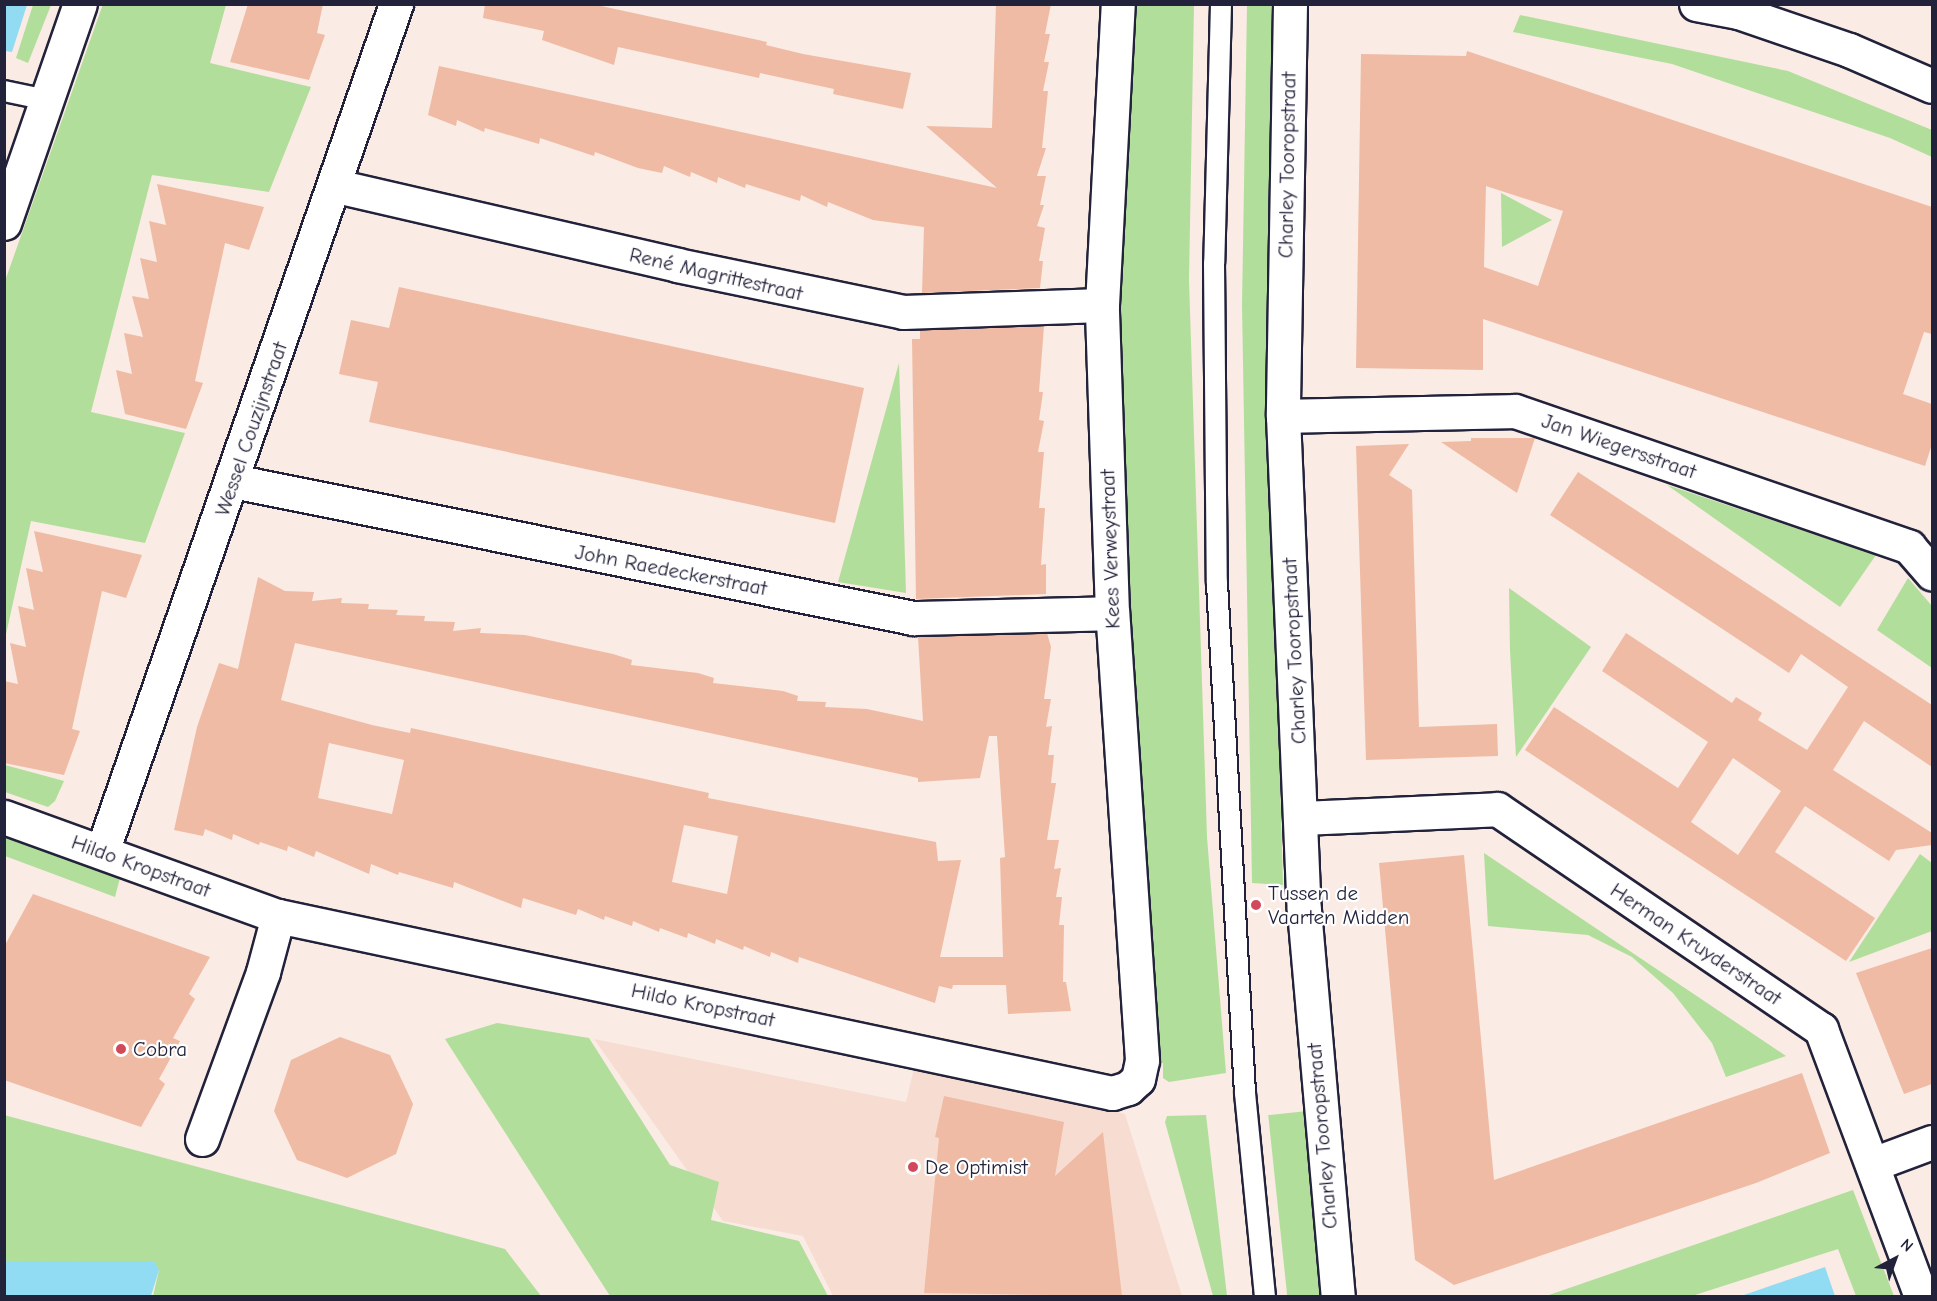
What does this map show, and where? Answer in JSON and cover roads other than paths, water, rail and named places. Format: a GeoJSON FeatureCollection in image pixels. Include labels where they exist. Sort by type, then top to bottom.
{"type":"FeatureCollection","features":[{"type":"Feature","properties":{"kind":"street"},"geometry":{"type":"LineString","coordinates":[[4,223],[80,4]]}},
{"type":"Feature","properties":{"kind":"street","name":"Wessel Couzijnstraat"},"geometry":{"type":"LineString","coordinates":[[102,852],[336,186],[396,4]]}},
{"type":"Feature","properties":{"kind":"street","name":"Kees Verweystraat"},"geometry":{"type":"LineString","coordinates":[[1118,4],[1102,305],[1112,613],[1142,1060],[1138,1079],[1128,1088]]}},
{"type":"Feature","properties":{"kind":"street","name":"Charley Tooropstraat"},"geometry":{"type":"LineString","coordinates":[[1290,4],[1283,416],[1302,818],[1304,910],[1338,1296]]}},
{"type":"Feature","properties":{"kind":"street"},"geometry":{"type":"LineString","coordinates":[[1696,4],[1749,16],[1849,50],[1932,86]]}},
{"type":"Feature","properties":{"kind":"street","name":"René Magrittestraat"},"geometry":{"type":"LineString","coordinates":[[336,186],[700,270],[903,312],[1102,305]]}},
{"type":"Feature","properties":{"kind":"street","name":"Jan Wiegersstraat"},"geometry":{"type":"LineString","coordinates":[[1283,416],[1515,411],[1909,547],[1932,573]]}},
{"type":"Feature","properties":{"kind":"street","name":"John Raedeckerstraat"},"geometry":{"type":"LineString","coordinates":[[233,481],[913,618],[1112,613]]}},
{"type":"Feature","properties":{"kind":"street","name":"Herman Kruyderstraat"},"geometry":{"type":"LineString","coordinates":[[1302,818],[1497,809],[1821,1029],[1921,1296]]}},
{"type":"Feature","properties":{"kind":"street","name":"Hildo Kropstraat"},"geometry":{"type":"LineString","coordinates":[[4,817],[278,916],[1112,1093],[1128,1088]]}},
{"type":"Feature","properties":{"kind":"street"},"geometry":{"type":"LineString","coordinates":[[202,1140],[267,963],[278,916]]}},
{"type":"Feature","properties":{"kind":"street"},"geometry":{"type":"LineString","coordinates":[[1873,1164],[1932,1142]]}},
{"type":"Feature","properties":{"kind":"lane"},"geometry":{"type":"LineString","coordinates":[[1221,4],[1214,263],[1217,583],[1245,1093],[1265,1296]]}},
{"type":"Feature","properties":{"kind":"lane"},"geometry":{"type":"LineString","coordinates":[[4,92],[47,100]]}},
{"type":"Feature","properties":{"kind":"water"},"geometry":{"type":"Polygon","coordinates":[[[5,4],[27,5],[12,52],[5,51],[5,4]]]}},
{"type":"Feature","properties":{"kind":"water"},"geometry":{"type":"Polygon","coordinates":[[[154,1261],[159,1270],[151,1296],[5,1296],[5,1262],[154,1261]]]}},
{"type":"Feature","properties":{"kind":"water"},"geometry":{"type":"Polygon","coordinates":[[[1825,1267],[1835,1296],[1741,1296],[1825,1267]]]}},
{"type":"Feature","properties":{"kind":"place","name":"Tussen de Vaarten Midden"},"geometry":{"type":"Point","coordinates":[1256,905]}},
{"type":"Feature","properties":{"kind":"place","name":"Cobra"},"geometry":{"type":"Point","coordinates":[121,1049]}},
{"type":"Feature","properties":{"kind":"place","name":"De Optimist"},"geometry":{"type":"Point","coordinates":[913,1167]}}]}
